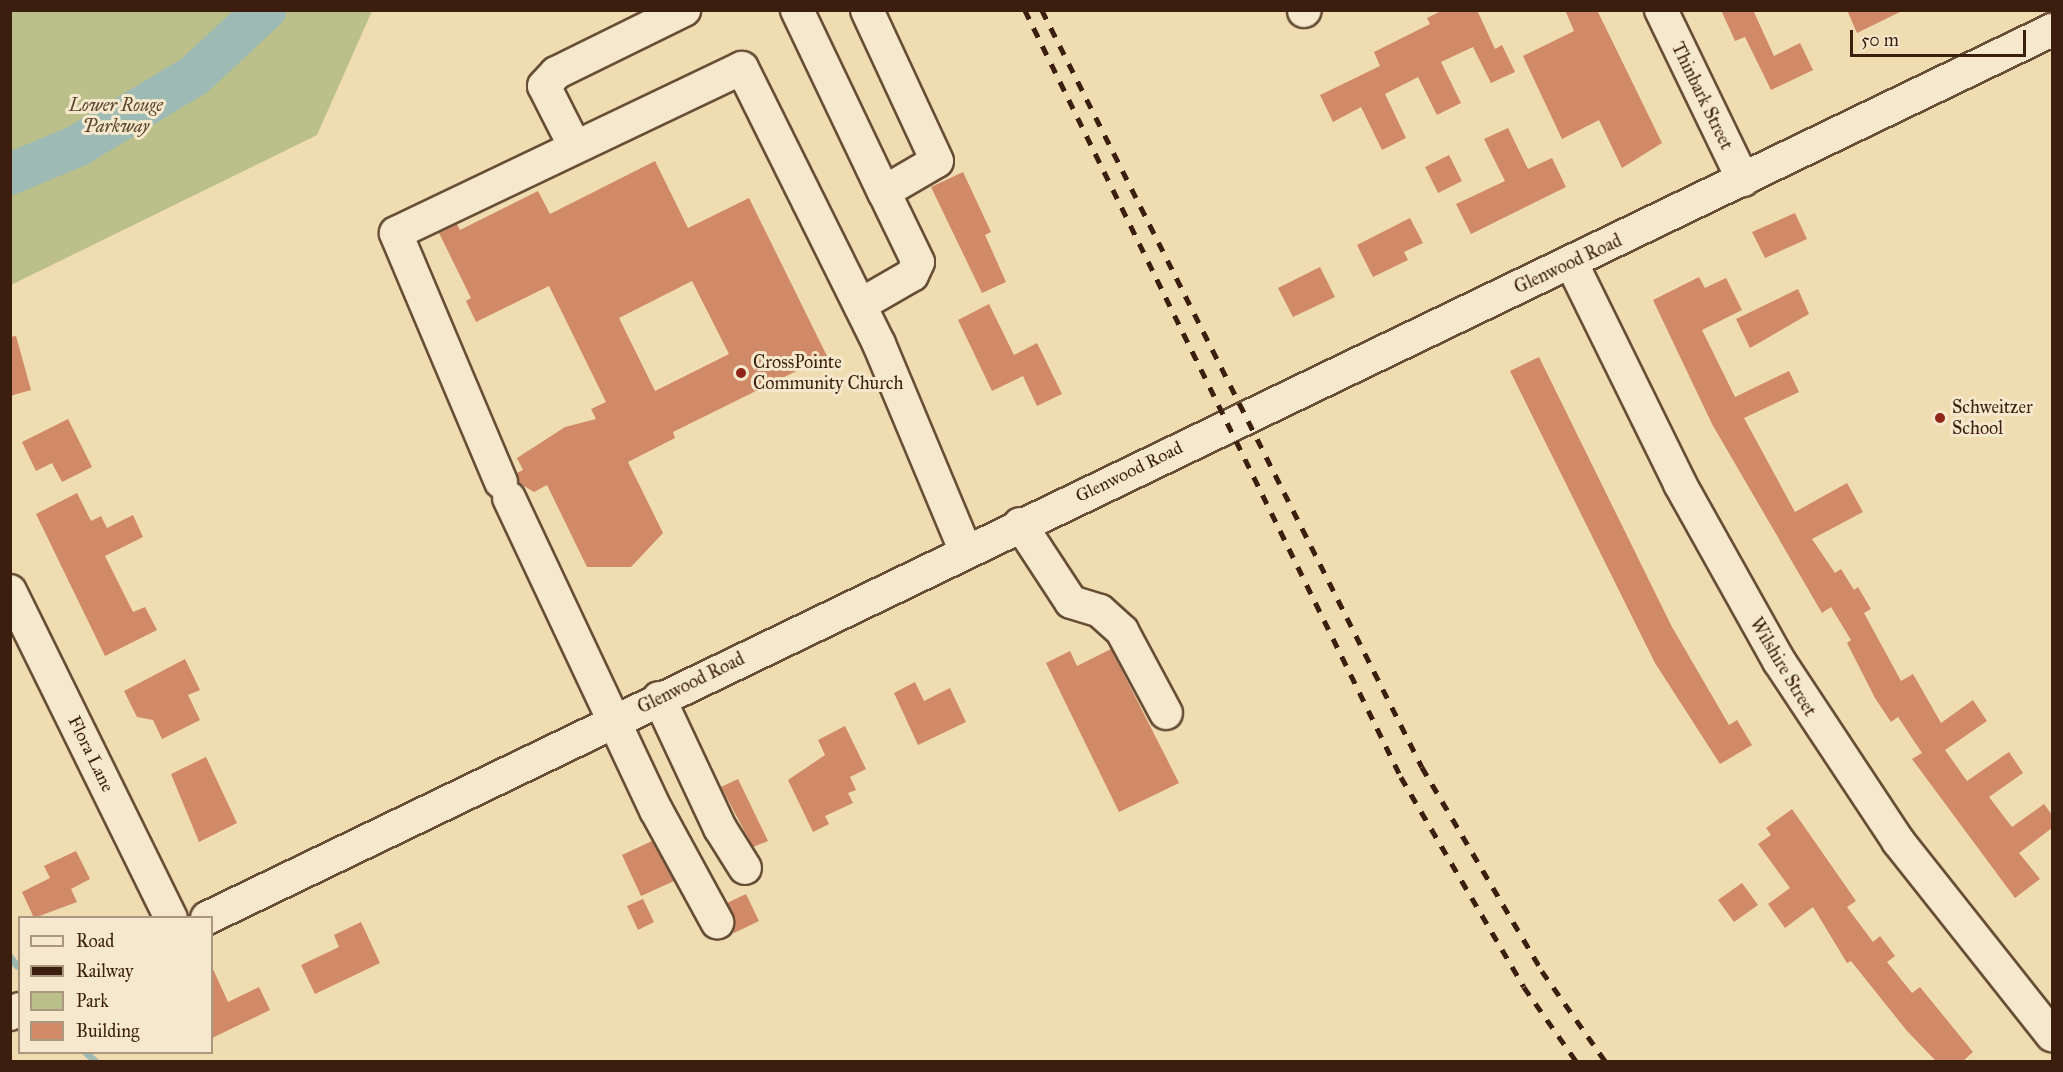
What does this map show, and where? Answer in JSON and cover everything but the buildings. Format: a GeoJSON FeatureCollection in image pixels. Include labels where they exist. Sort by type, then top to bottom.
{"type":"FeatureCollection","features":[{"type":"Feature","properties":{"kind":"street"},"geometry":{"type":"LineString","coordinates":[[575,147],[544,86],[556,73],[684,10]]}},
{"type":"Feature","properties":{"kind":"street"},"geometry":{"type":"LineString","coordinates":[[797,10],[918,262],[912,275],[860,305]]}},
{"type":"Feature","properties":{"kind":"street"},"geometry":{"type":"LineString","coordinates":[[867,10],[937,161],[884,192]]}},
{"type":"Feature","properties":{"kind":"street","name":"Thinbark Street"},"geometry":{"type":"LineString","coordinates":[[1660,10],[1743,180]]}},
{"type":"Feature","properties":{"kind":"street","name":"Glenwood Road"},"geometry":{"type":"LineString","coordinates":[[211,916],[965,550],[1743,180],[2052,30]]}},
{"type":"Feature","properties":{"kind":"street"},"geometry":{"type":"LineString","coordinates":[[717,922],[650,795],[505,490],[396,233],[742,68],[860,305],[965,550]]}},
{"type":"Feature","properties":{"kind":"street","name":"Wilshire Street"},"geometry":{"type":"LineString","coordinates":[[1571,262],[1680,484],[1790,680],[1898,841],[2052,1035]]}},
{"type":"Feature","properties":{"kind":"street"},"geometry":{"type":"LineString","coordinates":[[1020,524],[1071,602],[1100,611],[1122,631],[1166,713]]}},
{"type":"Feature","properties":{"kind":"street","name":"Flora Lane"},"geometry":{"type":"LineString","coordinates":[[10,591],[170,916]]}},
{"type":"Feature","properties":{"kind":"street"},"geometry":{"type":"LineString","coordinates":[[659,699],[695,775],[746,868]]}},
{"type":"Feature","properties":{"kind":"street"},"geometry":{"type":"LineString","coordinates":[[650,795],[673,794],[695,775]]}},
{"type":"Feature","properties":{"kind":"green space","name":"Lower Rouge Parkway"},"geometry":{"type":"Polygon","coordinates":[[[11,10],[372,11],[317,135],[11,285],[11,10]]]}},
{"type":"Feature","properties":{"kind":"waterway"},"geometry":{"type":"LineString","coordinates":[[10,174],[77,146],[195,75],[265,10]]}},
{"type":"Feature","properties":{"kind":"waterway"},"geometry":{"type":"LineString","coordinates":[[10,957],[17,966]]}},
{"type":"Feature","properties":{"kind":"waterway"},"geometry":{"type":"LineString","coordinates":[[87,1054],[96,1062]]}},
{"type":"Feature","properties":{"kind":"railway"},"geometry":{"type":"LineString","coordinates":[[1025,10],[1401,777],[1524,987],[1577,1062]]}},
{"type":"Feature","properties":{"kind":"railway"},"geometry":{"type":"LineString","coordinates":[[1042,10],[1422,767],[1542,971],[1606,1062]]}},
{"type":"Feature","properties":{"kind":"place","name":"CrossPointe Community Church"},"geometry":{"type":"Point","coordinates":[741,373]}},
{"type":"Feature","properties":{"kind":"place","name":"Schweitzer School"},"geometry":{"type":"Point","coordinates":[1940,418]}}]}
